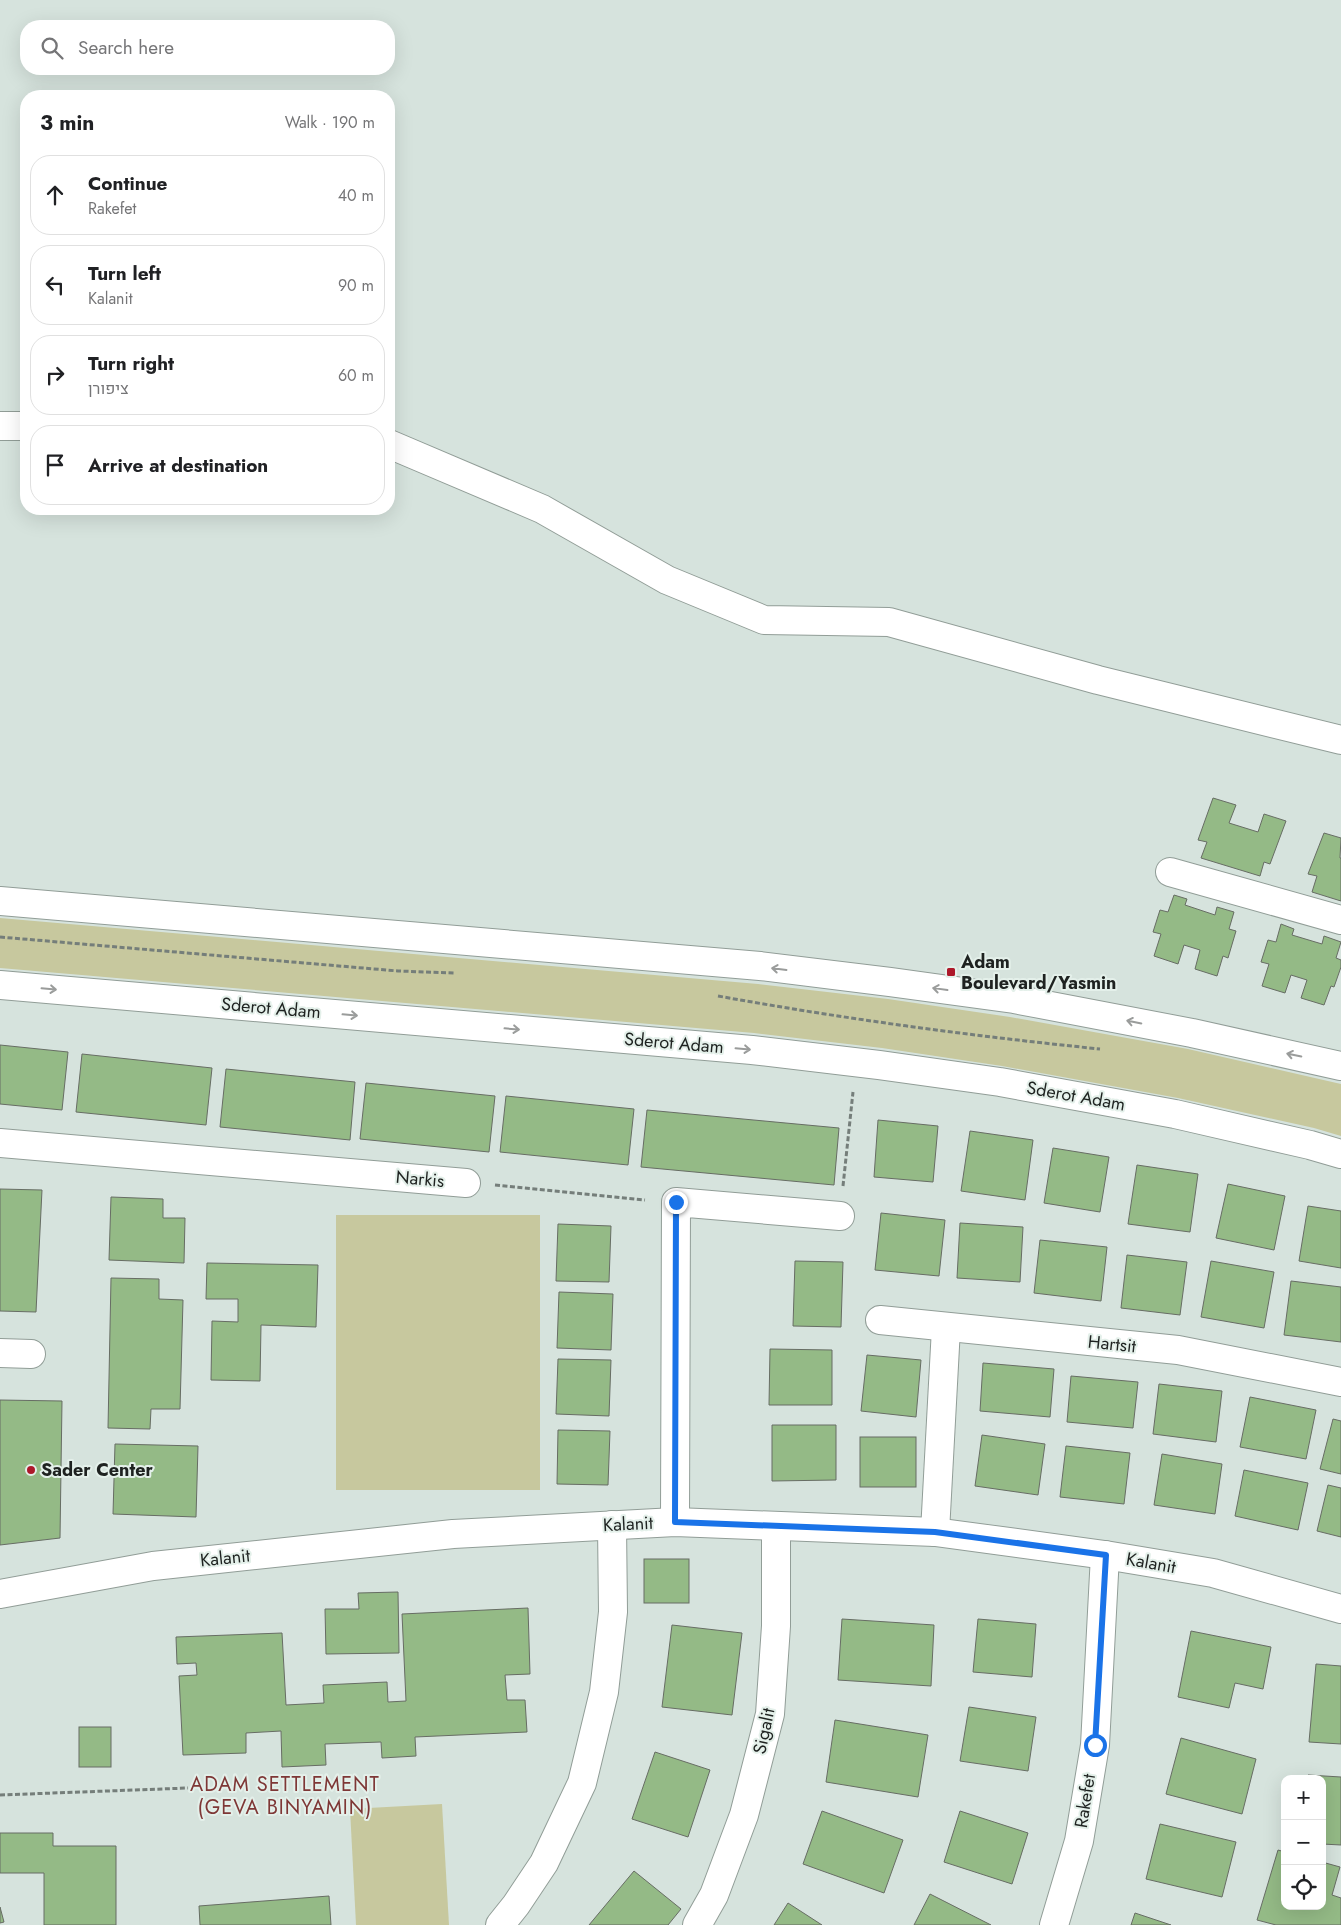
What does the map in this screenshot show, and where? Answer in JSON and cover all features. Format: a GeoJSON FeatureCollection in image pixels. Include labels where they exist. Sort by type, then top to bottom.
{"type":"FeatureCollection","features":[{"type":"Feature","properties":{"kind":"street"},"geometry":{"type":"LineString","coordinates":[[0,426],[20,426]]}},
{"type":"Feature","properties":{"kind":"street"},"geometry":{"type":"LineString","coordinates":[[395,447],[542,509],[667,580],[764,620],[889,622],[1098,680],[1341,740]]}},
{"type":"Feature","properties":{"kind":"street"},"geometry":{"type":"LineString","coordinates":[[1170,872],[1341,920]]}},
{"type":"Feature","properties":{"kind":"street"},"geometry":{"type":"LineString","coordinates":[[0,900],[760,966],[890,982],[1014,999],[1192,1032],[1341,1066]]}},
{"type":"Feature","properties":{"kind":"street","name":"Sderot Adam"},"geometry":{"type":"LineString","coordinates":[[0,985],[752,1050],[856,1062],[1000,1082],[1175,1114],[1310,1144],[1341,1154]]}},
{"type":"Feature","properties":{"kind":"street","name":"Narkis"},"geometry":{"type":"LineString","coordinates":[[0,1143],[466,1183]]}},
{"type":"Feature","properties":{"kind":"street"},"geometry":{"type":"LineString","coordinates":[[675,1522],[676,1202],[840,1216]]}},
{"type":"Feature","properties":{"kind":"street","name":"Hartsit"},"geometry":{"type":"LineString","coordinates":[[880,1320],[1178,1350],[1341,1382]]}},
{"type":"Feature","properties":{"kind":"street"},"geometry":{"type":"LineString","coordinates":[[935,1532],[946,1328]]}},
{"type":"Feature","properties":{"kind":"street"},"geometry":{"type":"LineString","coordinates":[[0,1353],[31,1354]]}},
{"type":"Feature","properties":{"kind":"street","name":"Kalanit"},"geometry":{"type":"LineString","coordinates":[[0,1594],[173,1564],[453,1534],[675,1522],[935,1532],[1106,1555],[1213,1573],[1341,1609]]}},
{"type":"Feature","properties":{"kind":"street"},"geometry":{"type":"LineString","coordinates":[[500,1925],[544,1863],[582,1783],[604,1692],[612,1621],[612,1525]]}},
{"type":"Feature","properties":{"kind":"street","name":"Sigalit"},"geometry":{"type":"LineString","coordinates":[[697,1925],[714,1895],[744,1815],[770,1714],[776,1626],[776,1526]]}},
{"type":"Feature","properties":{"kind":"street","name":"Rakefet"},"geometry":{"type":"LineString","coordinates":[[1054,1925],[1079,1841],[1095,1745],[1106,1555]]}},
{"type":"Feature","properties":{"kind":"street","name":"Kalanit"},"geometry":{"type":"LineString","coordinates":[[0,1604],[32,1589]]}},
{"type":"Feature","properties":{"kind":"path"},"geometry":{"type":"LineString","coordinates":[[0,937],[388,970],[455,973]]}},
{"type":"Feature","properties":{"kind":"path"},"geometry":{"type":"LineString","coordinates":[[716,995],[832,1016],[1102,1050]]}},
{"type":"Feature","properties":{"kind":"path"},"geometry":{"type":"LineString","coordinates":[[840,1216],[856,1062]]}},
{"type":"Feature","properties":{"kind":"path","name":"Narkis"},"geometry":{"type":"LineString","coordinates":[[466,1183],[676,1202]]}},
{"type":"Feature","properties":{"kind":"path"},"geometry":{"type":"LineString","coordinates":[[0,1795],[188,1788]]}},
{"type":"Feature","properties":{"kind":"green space"},"geometry":{"type":"Polygon","coordinates":[[[0,918],[758,984],[888,999],[1010,1017],[1188,1049],[1341,1084],[1341,1136],[1314,1128],[1178,1098],[1002,1066],[882,1048],[754,1033],[0,968],[0,918]]]}},
{"type":"Feature","properties":{"kind":"green space"},"geometry":{"type":"Polygon","coordinates":[[[336,1215],[540,1215],[540,1490],[336,1490],[336,1215]]]}},
{"type":"Feature","properties":{"kind":"green space"},"geometry":{"type":"Polygon","coordinates":[[[442,1804],[449,1925],[356,1925],[350,1809],[442,1804]]]}},
{"type":"Feature","properties":{"kind":"building"},"geometry":{"type":"Polygon","coordinates":[[[1213,798],[1236,805],[1229,823],[1258,832],[1264,814],[1286,821],[1270,864],[1264,862],[1260,876],[1201,858],[1207,842],[1198,840],[1213,798]]]}},
{"type":"Feature","properties":{"kind":"building"},"geometry":{"type":"Polygon","coordinates":[[[1324,833],[1341,838],[1341,901],[1312,892],[1317,876],[1308,874],[1324,833]]]}},
{"type":"Feature","properties":{"kind":"building"},"geometry":{"type":"Polygon","coordinates":[[[1174,895],[1187,899],[1185,905],[1215,915],[1217,907],[1234,912],[1229,929],[1236,931],[1228,958],[1223,956],[1217,976],[1195,969],[1200,950],[1184,945],[1178,964],[1154,956],[1161,934],[1153,932],[1160,910],[1168,912],[1174,895]]]}},
{"type":"Feature","properties":{"kind":"building"},"geometry":{"type":"Polygon","coordinates":[[[1281,924],[1294,929],[1292,935],[1322,944],[1324,936],[1341,942],[1336,958],[1341,960],[1341,967],[1334,987],[1331,986],[1324,1005],[1301,998],[1307,980],[1291,975],[1285,993],[1262,986],[1269,964],[1261,962],[1268,940],[1276,942],[1281,924]]]}},
{"type":"Feature","properties":{"kind":"building"},"geometry":{"type":"Polygon","coordinates":[[[0,1045],[68,1052],[62,1110],[0,1104],[0,1045]]]}},
{"type":"Feature","properties":{"kind":"building"},"geometry":{"type":"Polygon","coordinates":[[[82,1054],[212,1068],[206,1125],[76,1112],[82,1054]]]}},
{"type":"Feature","properties":{"kind":"building"},"geometry":{"type":"Polygon","coordinates":[[[226,1069],[355,1082],[350,1140],[220,1127],[226,1069]]]}},
{"type":"Feature","properties":{"kind":"building"},"geometry":{"type":"Polygon","coordinates":[[[366,1083],[495,1096],[489,1152],[360,1139],[366,1083]]]}},
{"type":"Feature","properties":{"kind":"building"},"geometry":{"type":"Polygon","coordinates":[[[506,1096],[634,1109],[628,1165],[500,1152],[506,1096]]]}},
{"type":"Feature","properties":{"kind":"building"},"geometry":{"type":"Polygon","coordinates":[[[647,1110],[839,1128],[834,1185],[641,1167],[647,1110]]]}},
{"type":"Feature","properties":{"kind":"building"},"geometry":{"type":"Polygon","coordinates":[[[878,1120],[938,1126],[933,1182],[874,1177],[878,1120]]]}},
{"type":"Feature","properties":{"kind":"building"},"geometry":{"type":"Polygon","coordinates":[[[970,1131],[1033,1140],[1025,1200],[961,1191],[970,1131]]]}},
{"type":"Feature","properties":{"kind":"building"},"geometry":{"type":"Polygon","coordinates":[[[1053,1148],[1109,1157],[1100,1212],[1044,1203],[1053,1148]]]}},
{"type":"Feature","properties":{"kind":"building"},"geometry":{"type":"Polygon","coordinates":[[[1137,1165],[1198,1174],[1190,1232],[1128,1224],[1137,1165]]]}},
{"type":"Feature","properties":{"kind":"building"},"geometry":{"type":"Polygon","coordinates":[[[1228,1184],[1285,1196],[1274,1250],[1216,1238],[1228,1184]]]}},
{"type":"Feature","properties":{"kind":"building"},"geometry":{"type":"Polygon","coordinates":[[[0,1189],[42,1190],[36,1312],[0,1311],[0,1189]]]}},
{"type":"Feature","properties":{"kind":"building"},"geometry":{"type":"Polygon","coordinates":[[[111,1197],[163,1199],[163,1218],[185,1218],[184,1263],[109,1260],[111,1197]]]}},
{"type":"Feature","properties":{"kind":"building"},"geometry":{"type":"Polygon","coordinates":[[[1308,1206],[1341,1211],[1341,1268],[1299,1261],[1308,1206]]]}},
{"type":"Feature","properties":{"kind":"building"},"geometry":{"type":"Polygon","coordinates":[[[881,1213],[945,1220],[939,1276],[875,1270],[881,1213]]]}},
{"type":"Feature","properties":{"kind":"building"},"geometry":{"type":"Polygon","coordinates":[[[960,1223],[1023,1227],[1020,1282],[957,1278],[960,1223]]]}},
{"type":"Feature","properties":{"kind":"building"},"geometry":{"type":"Polygon","coordinates":[[[558,1224],[611,1226],[609,1282],[556,1281],[558,1224]]]}},
{"type":"Feature","properties":{"kind":"building"},"geometry":{"type":"Polygon","coordinates":[[[1040,1240],[1107,1247],[1101,1301],[1034,1293],[1040,1240]]]}},
{"type":"Feature","properties":{"kind":"building"},"geometry":{"type":"Polygon","coordinates":[[[1127,1255],[1187,1262],[1180,1315],[1121,1308],[1127,1255]]]}},
{"type":"Feature","properties":{"kind":"building"},"geometry":{"type":"Polygon","coordinates":[[[795,1261],[843,1262],[841,1327],[793,1326],[795,1261]]]}},
{"type":"Feature","properties":{"kind":"building"},"geometry":{"type":"Polygon","coordinates":[[[1211,1261],[1274,1272],[1264,1328],[1201,1317],[1211,1261]]]}},
{"type":"Feature","properties":{"kind":"building"},"geometry":{"type":"Polygon","coordinates":[[[207,1263],[318,1265],[316,1327],[261,1325],[260,1381],[211,1380],[212,1321],[238,1322],[238,1299],[206,1299],[207,1263]]]}},
{"type":"Feature","properties":{"kind":"building"},"geometry":{"type":"Polygon","coordinates":[[[111,1278],[159,1279],[159,1299],[183,1300],[180,1409],[151,1409],[150,1429],[108,1428],[111,1278]]]}},
{"type":"Feature","properties":{"kind":"building"},"geometry":{"type":"Polygon","coordinates":[[[1291,1281],[1341,1287],[1341,1342],[1284,1335],[1291,1281]]]}},
{"type":"Feature","properties":{"kind":"building"},"geometry":{"type":"Polygon","coordinates":[[[559,1292],[613,1294],[611,1350],[557,1348],[559,1292]]]}},
{"type":"Feature","properties":{"kind":"building"},"geometry":{"type":"Polygon","coordinates":[[[770,1349],[832,1350],[832,1405],[769,1405],[770,1349]]]}},
{"type":"Feature","properties":{"kind":"building"},"geometry":{"type":"Polygon","coordinates":[[[867,1355],[921,1360],[916,1417],[861,1411],[867,1355]]]}},
{"type":"Feature","properties":{"kind":"building"},"geometry":{"type":"Polygon","coordinates":[[[558,1359],[611,1360],[609,1416],[556,1414],[558,1359]]]}},
{"type":"Feature","properties":{"kind":"building"},"geometry":{"type":"Polygon","coordinates":[[[983,1363],[1054,1369],[1050,1417],[980,1411],[983,1363]]]}},
{"type":"Feature","properties":{"kind":"building"},"geometry":{"type":"Polygon","coordinates":[[[1071,1376],[1138,1382],[1133,1428],[1067,1422],[1071,1376]]]}},
{"type":"Feature","properties":{"kind":"building"},"geometry":{"type":"Polygon","coordinates":[[[1159,1384],[1222,1391],[1216,1442],[1153,1434],[1159,1384]]]}},
{"type":"Feature","properties":{"kind":"building"},"geometry":{"type":"Polygon","coordinates":[[[1250,1397],[1316,1410],[1306,1459],[1240,1447],[1250,1397]]]}},
{"type":"Feature","properties":{"kind":"building","name":"Sader Center"},"geometry":{"type":"Polygon","coordinates":[[[0,1400],[62,1401],[60,1538],[0,1545],[0,1400]]]}},
{"type":"Feature","properties":{"kind":"building"},"geometry":{"type":"Polygon","coordinates":[[[1333,1419],[1341,1421],[1341,1474],[1320,1469],[1333,1419]]]}},
{"type":"Feature","properties":{"kind":"building"},"geometry":{"type":"Polygon","coordinates":[[[772,1425],[836,1425],[836,1480],[772,1481],[772,1425]]]}},
{"type":"Feature","properties":{"kind":"building"},"geometry":{"type":"Polygon","coordinates":[[[558,1430],[610,1431],[608,1485],[557,1484],[558,1430]]]}},
{"type":"Feature","properties":{"kind":"building"},"geometry":{"type":"Polygon","coordinates":[[[982,1435],[1045,1444],[1038,1495],[975,1486],[982,1435]]]}},
{"type":"Feature","properties":{"kind":"building"},"geometry":{"type":"Polygon","coordinates":[[[860,1437],[916,1437],[916,1487],[860,1487],[860,1437]]]}},
{"type":"Feature","properties":{"kind":"building"},"geometry":{"type":"Polygon","coordinates":[[[115,1444],[198,1446],[196,1517],[113,1514],[115,1444]]]}},
{"type":"Feature","properties":{"kind":"building"},"geometry":{"type":"Polygon","coordinates":[[[1066,1446],[1130,1453],[1124,1504],[1060,1497],[1066,1446]]]}},
{"type":"Feature","properties":{"kind":"building"},"geometry":{"type":"Polygon","coordinates":[[[1162,1454],[1222,1464],[1215,1514],[1154,1505],[1162,1454]]]}},
{"type":"Feature","properties":{"kind":"building"},"geometry":{"type":"Polygon","coordinates":[[[1244,1470],[1308,1483],[1298,1530],[1235,1516],[1244,1470]]]}},
{"type":"Feature","properties":{"kind":"building"},"geometry":{"type":"Polygon","coordinates":[[[1328,1485],[1341,1488],[1341,1537],[1317,1531],[1328,1485]]]}},
{"type":"Feature","properties":{"kind":"building"},"geometry":{"type":"Polygon","coordinates":[[[644,1559],[689,1559],[689,1603],[644,1603],[644,1559]]]}},
{"type":"Feature","properties":{"kind":"building"},"geometry":{"type":"Polygon","coordinates":[[[398,1592],[399,1653],[326,1654],[325,1609],[359,1609],[358,1593],[398,1592]]]}},
{"type":"Feature","properties":{"kind":"building"},"geometry":{"type":"Polygon","coordinates":[[[528,1608],[530,1674],[505,1675],[507,1700],[525,1700],[527,1732],[415,1737],[416,1756],[382,1758],[381,1742],[325,1744],[326,1765],[282,1767],[281,1731],[246,1733],[246,1753],[183,1755],[179,1676],[197,1675],[196,1663],[177,1664],[176,1637],[282,1633],[286,1705],[324,1703],[323,1685],[387,1682],[388,1702],[406,1701],[402,1614],[528,1608]]]}},
{"type":"Feature","properties":{"kind":"building"},"geometry":{"type":"Polygon","coordinates":[[[842,1619],[934,1625],[931,1686],[838,1680],[842,1619]]]}},
{"type":"Feature","properties":{"kind":"building"},"geometry":{"type":"Polygon","coordinates":[[[978,1619],[1036,1624],[1032,1677],[973,1672],[978,1619]]]}},
{"type":"Feature","properties":{"kind":"building"},"geometry":{"type":"Polygon","coordinates":[[[672,1625],[742,1633],[732,1715],[662,1707],[672,1625]]]}},
{"type":"Feature","properties":{"kind":"building"},"geometry":{"type":"Polygon","coordinates":[[[1191,1631],[1271,1647],[1263,1689],[1235,1683],[1229,1708],[1178,1697],[1191,1631]]]}},
{"type":"Feature","properties":{"kind":"building"},"geometry":{"type":"Polygon","coordinates":[[[1316,1664],[1341,1666],[1341,1744],[1309,1742],[1316,1664]]]}},
{"type":"Feature","properties":{"kind":"building"},"geometry":{"type":"Polygon","coordinates":[[[969,1707],[1036,1717],[1028,1771],[960,1761],[969,1707]]]}},
{"type":"Feature","properties":{"kind":"building"},"geometry":{"type":"Polygon","coordinates":[[[835,1720],[928,1735],[918,1797],[826,1782],[835,1720]]]}},
{"type":"Feature","properties":{"kind":"building"},"geometry":{"type":"Polygon","coordinates":[[[79,1727],[111,1727],[111,1767],[79,1767],[79,1727]]]}},
{"type":"Feature","properties":{"kind":"building"},"geometry":{"type":"Polygon","coordinates":[[[1181,1738],[1256,1759],[1242,1814],[1166,1794],[1181,1738]]]}},
{"type":"Feature","properties":{"kind":"building"},"geometry":{"type":"Polygon","coordinates":[[[655,1752],[710,1770],[688,1837],[632,1819],[655,1752]]]}},
{"type":"Feature","properties":{"kind":"building"},"geometry":{"type":"Polygon","coordinates":[[[1326,1776],[1341,1777],[1341,1845],[1326,1844],[1326,1776]]]}},
{"type":"Feature","properties":{"kind":"building"},"geometry":{"type":"Polygon","coordinates":[[[822,1811],[903,1840],[884,1893],[803,1864],[822,1811]]]}},
{"type":"Feature","properties":{"kind":"building"},"geometry":{"type":"Polygon","coordinates":[[[960,1811],[1028,1833],[1012,1884],[944,1862],[960,1811]]]}},
{"type":"Feature","properties":{"kind":"building"},"geometry":{"type":"Polygon","coordinates":[[[1160,1824],[1236,1842],[1222,1897],[1146,1879],[1160,1824]]]}},
{"type":"Feature","properties":{"kind":"building"},"geometry":{"type":"Polygon","coordinates":[[[0,1833],[53,1833],[53,1846],[116,1846],[116,1925],[44,1925],[44,1873],[0,1873],[0,1833]]]}},
{"type":"Feature","properties":{"kind":"building"},"geometry":{"type":"Polygon","coordinates":[[[1278,1850],[1281,1851],[1281,1910],[1326,1910],[1326,1863],[1340,1867],[1332,1895],[1341,1898],[1341,1925],[1276,1925],[1257,1920],[1278,1850]]]}},
{"type":"Feature","properties":{"kind":"building"},"geometry":{"type":"Polygon","coordinates":[[[634,1871],[681,1909],[668,1925],[589,1925],[634,1871]]]}},
{"type":"Feature","properties":{"kind":"building"},"geometry":{"type":"Polygon","coordinates":[[[930,1894],[991,1925],[914,1925],[930,1894]]]}},
{"type":"Feature","properties":{"kind":"building"},"geometry":{"type":"Polygon","coordinates":[[[329,1896],[331,1925],[200,1925],[199,1906],[329,1896]]]}},
{"type":"Feature","properties":{"kind":"building"},"geometry":{"type":"Polygon","coordinates":[[[788,1903],[822,1925],[774,1925],[788,1903]]]}},
{"type":"Feature","properties":{"kind":"building"},"geometry":{"type":"Polygon","coordinates":[[[0,1907],[4,1922],[0,1923],[0,1907]]]}},
{"type":"Feature","properties":{"kind":"building"},"geometry":{"type":"Polygon","coordinates":[[[1135,1913],[1171,1925],[1131,1925],[1135,1913]]]}},
{"type":"Feature","properties":{"kind":"place","name":"Adam Boulevard/Yasmin"},"geometry":{"type":"Point","coordinates":[951,972]}},
{"type":"Feature","properties":{"kind":"place","name":"Sader Center"},"geometry":{"type":"Point","coordinates":[31,1470]}},
{"type":"Feature","properties":{"kind":"district","name":"ADAM SETTLEMENT (GEVA BINYAMIN)"},"geometry":{"type":"Point","coordinates":[285,1796]}},
{"type":"Feature","properties":{"kind":"route"},"geometry":{"type":"LineString","coordinates":[[676,1202],[675,1522],[935,1532],[1106,1555],[1095,1745]]}}]}
